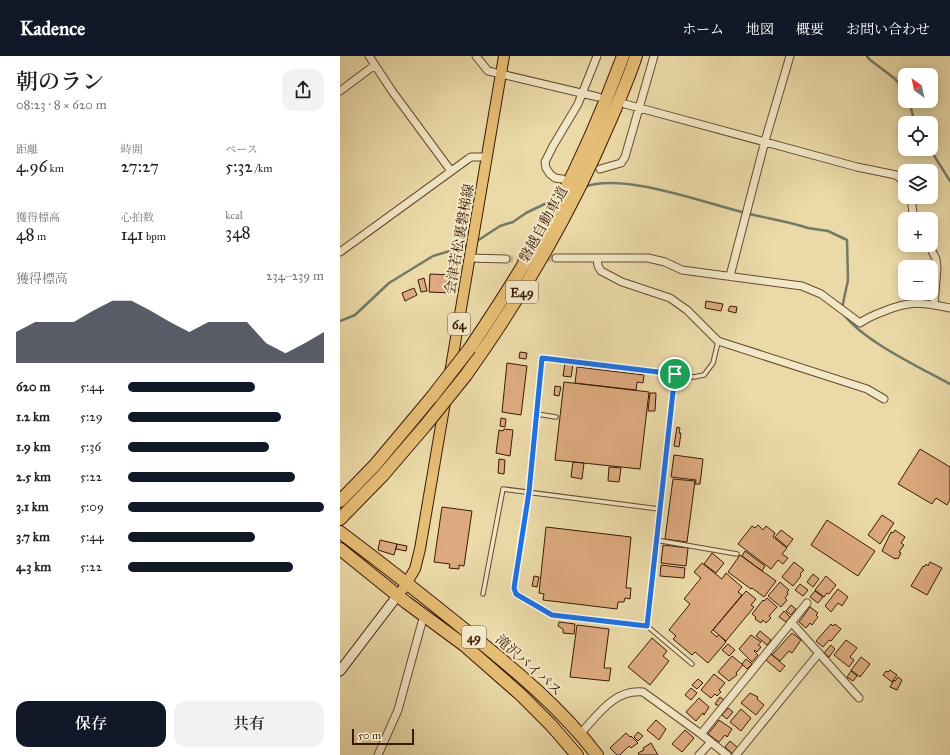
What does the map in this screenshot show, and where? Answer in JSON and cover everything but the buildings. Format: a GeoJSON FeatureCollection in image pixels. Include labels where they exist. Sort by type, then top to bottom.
{"type":"FeatureCollection","features":[{"type":"Feature","properties":{"kind":"highway","name":"磐越自動車道"},"geometry":{"type":"LineString","coordinates":[[340,501],[380,459],[432,397],[470,348],[506,293],[557,207],[566,179],[593,130],[623,56]]}},
{"type":"Feature","properties":{"kind":"highway","name":"磐越自動車道"},"geometry":{"type":"LineString","coordinates":[[342,518],[383,475],[425,426],[466,374],[514,305],[586,176],[636,56]]}},
{"type":"Feature","properties":{"kind":"highway","name":"滝沢バイパス"},"geometry":{"type":"LineString","coordinates":[[340,532],[521,695],[551,725],[577,755]]}},
{"type":"Feature","properties":{"kind":"highway","name":"滝沢バイパス"},"geometry":{"type":"LineString","coordinates":[[340,549],[403,589],[526,678],[580,734],[596,755]]}},
{"type":"Feature","properties":{"kind":"main road","name":"会津若松裏磐梯線"},"geometry":{"type":"LineString","coordinates":[[403,589],[415,569],[420,549],[504,56]]}},
{"type":"Feature","properties":{"kind":"street"},"geometry":{"type":"LineString","coordinates":[[369,56],[392,91],[451,171]]}},
{"type":"Feature","properties":{"kind":"street"},"geometry":{"type":"LineString","coordinates":[[476,56],[488,71],[598,97]]}},
{"type":"Feature","properties":{"kind":"street"},"geometry":{"type":"LineString","coordinates":[[566,179],[555,178],[550,174],[546,168],[545,162],[552,146],[583,94],[597,56]]}},
{"type":"Feature","properties":{"kind":"street"},"geometry":{"type":"LineString","coordinates":[[600,170],[621,163],[625,157],[654,56]]}},
{"type":"Feature","properties":{"kind":"street"},"geometry":{"type":"LineString","coordinates":[[730,276],[765,141],[790,56]]}},
{"type":"Feature","properties":{"kind":"street"},"geometry":{"type":"LineString","coordinates":[[340,91],[375,65]]}},
{"type":"Feature","properties":{"kind":"street"},"geometry":{"type":"LineString","coordinates":[[625,104],[898,178]]}},
{"type":"Feature","properties":{"kind":"street"},"geometry":{"type":"LineString","coordinates":[[340,252],[471,157],[487,157]]}},
{"type":"Feature","properties":{"kind":"street"},"geometry":{"type":"LineString","coordinates":[[932,252],[936,259],[937,268],[934,305]]}},
{"type":"Feature","properties":{"kind":"street"},"geometry":{"type":"LineString","coordinates":[[470,258],[506,258]]}},
{"type":"Feature","properties":{"kind":"street"},"geometry":{"type":"LineString","coordinates":[[556,258],[648,258],[665,262],[682,270],[802,286],[821,294],[860,323],[898,305],[911,302],[950,308]]}},
{"type":"Feature","properties":{"kind":"street"},"geometry":{"type":"LineString","coordinates":[[597,258],[598,266],[601,272],[622,282],[670,298],[687,310],[718,341],[867,389],[884,399]]}},
{"type":"Feature","properties":{"kind":"street"},"geometry":{"type":"LineString","coordinates":[[340,671],[403,589]]}},
{"type":"Feature","properties":{"kind":"street"},"geometry":{"type":"LineString","coordinates":[[701,734],[807,603]]}},
{"type":"Feature","properties":{"kind":"street"},"geometry":{"type":"LineString","coordinates":[[378,755],[398,710],[422,622]]}},
{"type":"Feature","properties":{"kind":"street"},"geometry":{"type":"LineString","coordinates":[[791,622],[859,698]]}},
{"type":"Feature","properties":{"kind":"street"},"geometry":{"type":"LineString","coordinates":[[736,755],[819,653]]}},
{"type":"Feature","properties":{"kind":"street"},"geometry":{"type":"LineString","coordinates":[[580,734],[612,700],[623,694],[636,691],[643,692],[727,755]]}},
{"type":"Feature","properties":{"kind":"street"},"geometry":{"type":"LineString","coordinates":[[699,755],[711,742]]}},
{"type":"Feature","properties":{"kind":"lane"},"geometry":{"type":"LineString","coordinates":[[692,664],[647,626],[552,615],[516,594],[514,588],[529,492],[542,358],[694,377],[704,376],[713,363],[718,341]]}},
{"type":"Feature","properties":{"kind":"lane"},"geometry":{"type":"LineString","coordinates":[[647,626],[675,374]]}},
{"type":"Feature","properties":{"kind":"lane"},"geometry":{"type":"LineString","coordinates":[[536,414],[556,417]]}},
{"type":"Feature","properties":{"kind":"lane"},"geometry":{"type":"LineString","coordinates":[[483,594],[503,489],[659,508]]}},
{"type":"Feature","properties":{"kind":"lane"},"geometry":{"type":"LineString","coordinates":[[656,540],[737,554]]}},
{"type":"Feature","properties":{"kind":"waterway"},"geometry":{"type":"LineString","coordinates":[[867,56],[898,82]]}},
{"type":"Feature","properties":{"kind":"waterway"},"geometry":{"type":"LineString","coordinates":[[911,108],[913,116]]}},
{"type":"Feature","properties":{"kind":"waterway"},"geometry":{"type":"LineString","coordinates":[[934,156],[950,181]]}},
{"type":"Feature","properties":{"kind":"waterway"},"geometry":{"type":"LineString","coordinates":[[584,187],[600,183],[619,183],[640,186],[662,190],[808,228],[828,231],[847,240],[848,280],[842,308]]}},
{"type":"Feature","properties":{"kind":"waterway"},"geometry":{"type":"LineString","coordinates":[[474,243],[500,226],[513,222],[526,213],[557,198]]}},
{"type":"Feature","properties":{"kind":"waterway"},"geometry":{"type":"LineString","coordinates":[[340,321],[355,315],[389,283],[433,256],[470,245]]}},
{"type":"Feature","properties":{"kind":"waterway"},"geometry":{"type":"LineString","coordinates":[[843,313],[863,333],[892,353],[950,384]]}},
{"type":"Feature","properties":{"kind":"tunnel"},"geometry":{"type":"LineString","coordinates":[[506,259],[556,258]]}},
{"type":"Feature","properties":{"kind":"route"},"geometry":{"type":"LineString","coordinates":[[542,358],[675,374],[647,626],[552,615],[516,594],[514,588],[529,492],[542,358]]}}]}
